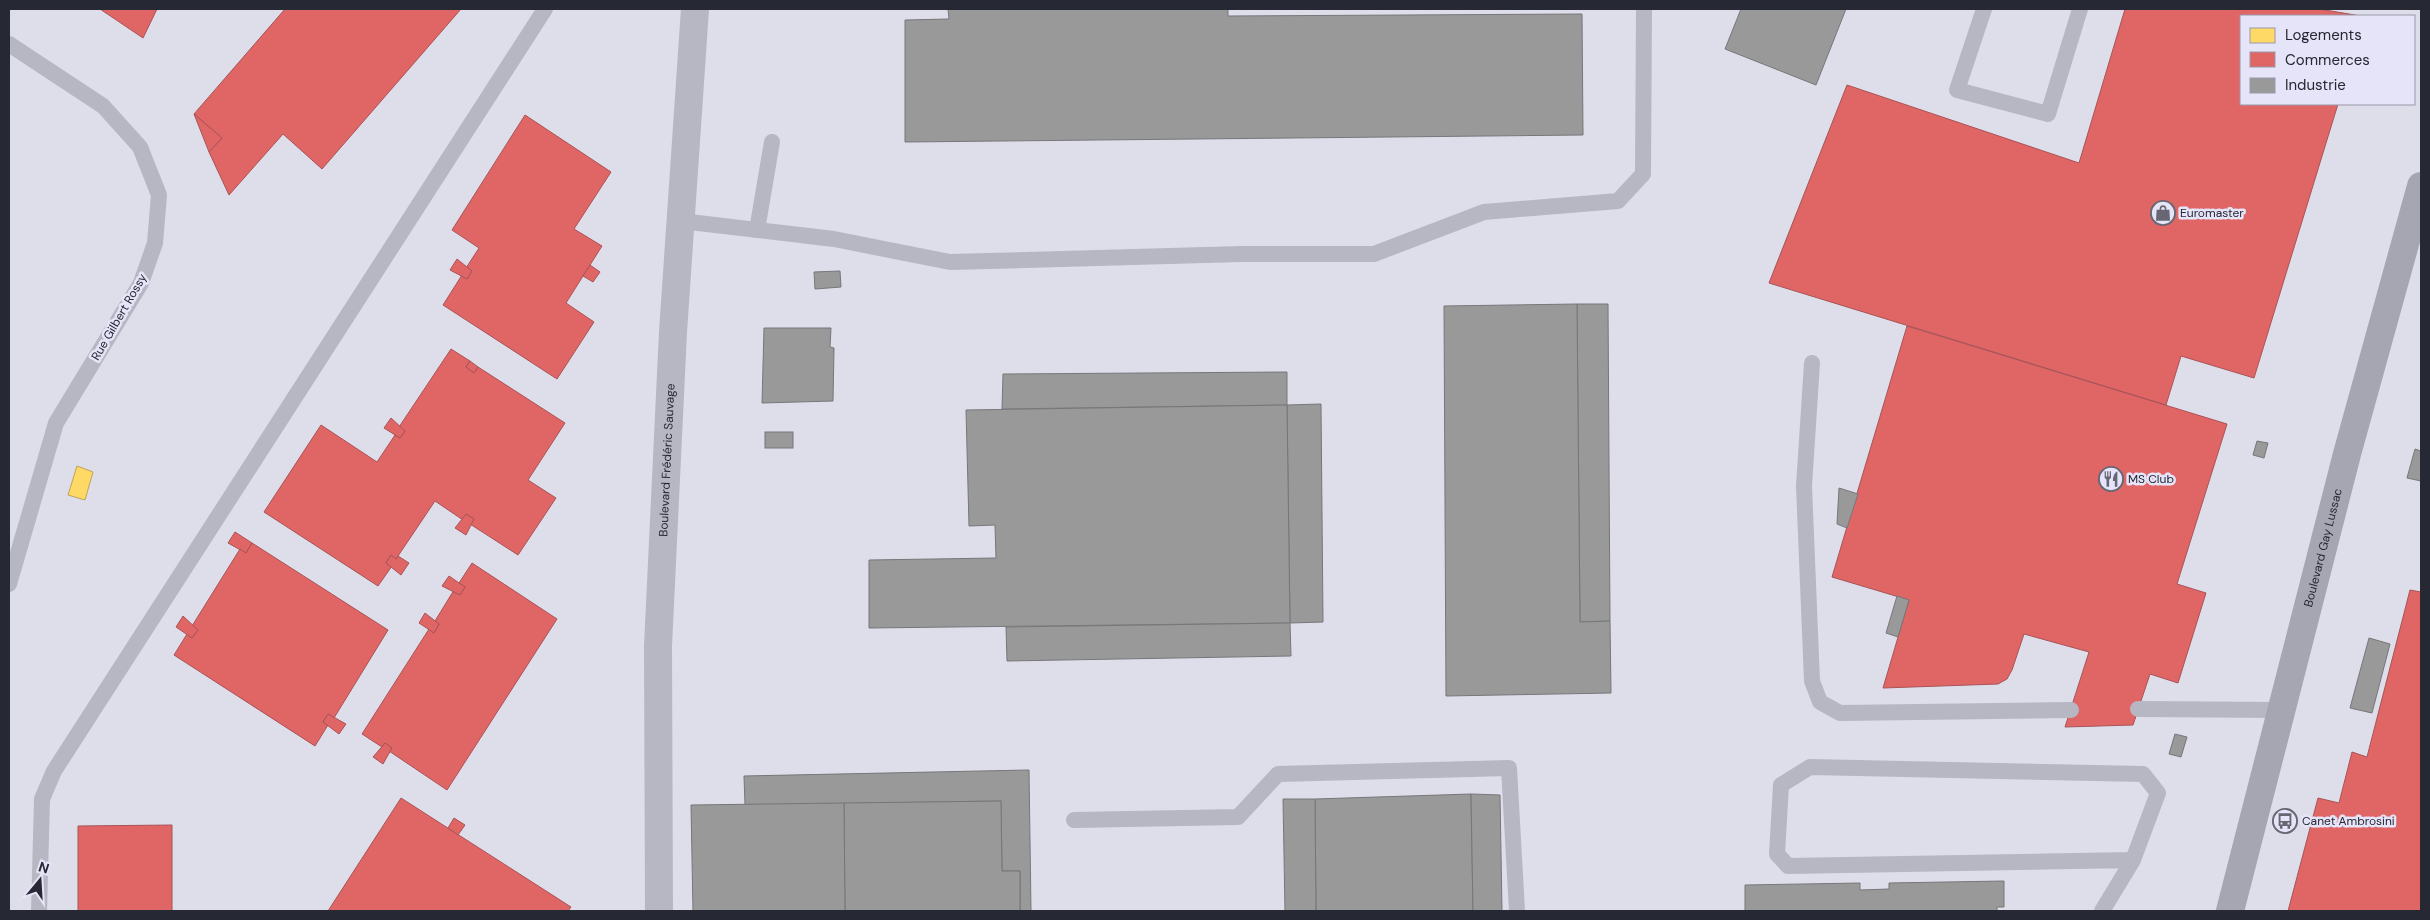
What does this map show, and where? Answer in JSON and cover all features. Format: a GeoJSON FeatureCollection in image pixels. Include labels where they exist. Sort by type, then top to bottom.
{"type":"FeatureCollection","features":[{"type":"Feature","properties":{"kind":"main road","name":"Boulevard Gay Lussac"},"geometry":{"type":"LineString","coordinates":[[2230,911],[2346,454],[2421,186]]}},
{"type":"Feature","properties":{"kind":"street","name":"Boulevard Frédéric Sauvage"},"geometry":{"type":"LineString","coordinates":[[660,911],[658,646],[681,222],[695,9]]}},
{"type":"Feature","properties":{"kind":"lane"},"geometry":{"type":"LineString","coordinates":[[39,911],[42,799],[54,771],[545,9]]}},
{"type":"Feature","properties":{"kind":"lane"},"geometry":{"type":"LineString","coordinates":[[681,222],[834,239],[950,262],[1241,254],[1374,254],[1484,212],[1618,202],[1643,174],[1644,9]]}},
{"type":"Feature","properties":{"kind":"lane"},"geometry":{"type":"LineString","coordinates":[[1984,9],[1957,90],[2048,114],[2080,9]]}},
{"type":"Feature","properties":{"kind":"lane","name":"Rue Gilbert Rossy"},"geometry":{"type":"LineString","coordinates":[[9,44],[103,106],[140,147],[159,195],[155,244],[141,283],[56,423],[9,584]]}},
{"type":"Feature","properties":{"kind":"lane"},"geometry":{"type":"LineString","coordinates":[[757,230],[772,142]]}},
{"type":"Feature","properties":{"kind":"lane"},"geometry":{"type":"LineString","coordinates":[[1812,363],[1804,486],[1812,682],[1820,702],[1840,713],[2071,710]]}},
{"type":"Feature","properties":{"kind":"lane"},"geometry":{"type":"LineString","coordinates":[[2138,709],[2280,710]]}},
{"type":"Feature","properties":{"kind":"lane"},"geometry":{"type":"LineString","coordinates":[[2102,911],[2133,860],[2158,793],[2143,774],[1810,766],[1780,785],[1777,854],[1788,866],[2133,860]]}},
{"type":"Feature","properties":{"kind":"lane"},"geometry":{"type":"LineString","coordinates":[[1074,820],[1238,817],[1278,774],[1509,768],[1517,911]]}},
{"type":"Feature","properties":{"kind":"building: Logements"},"geometry":{"type":"Polygon","coordinates":[[[77,466],[93,472],[85,500],[68,495],[77,466]]]}},
{"type":"Feature","properties":{"kind":"building: Commerces"},"geometry":{"type":"Polygon","coordinates":[[[100,9],[157,9],[143,38],[100,9]]]}},
{"type":"Feature","properties":{"kind":"building: Commerces"},"geometry":{"type":"Polygon","coordinates":[[[285,9],[461,9],[322,169],[283,134],[229,195],[209,152],[222,138],[194,114],[285,9]]]}},
{"type":"Feature","properties":{"kind":"building: Commerces"},"geometry":{"type":"Polygon","coordinates":[[[2125,9],[2319,9],[2355,15],[2240,15],[2240,105],[2338,105],[2254,378],[2181,356],[2166,405],[1769,283],[1847,85],[2079,163],[2125,9]]]}},
{"type":"Feature","properties":{"kind":"building: Commerces"},"geometry":{"type":"Polygon","coordinates":[[[194,114],[222,138],[209,152],[194,114]]]}},
{"type":"Feature","properties":{"kind":"building: Commerces"},"geometry":{"type":"Polygon","coordinates":[[[525,115],[611,172],[574,229],[602,246],[566,303],[594,322],[557,379],[443,305],[462,275],[467,279],[472,271],[466,268],[479,248],[452,230],[525,115]]]}},
{"type":"Feature","properties":{"kind":"building: Commerces"},"geometry":{"type":"Polygon","coordinates":[[[457,259],[472,271],[467,279],[450,270],[457,259]]]}},
{"type":"Feature","properties":{"kind":"building: Commerces"},"geometry":{"type":"Polygon","coordinates":[[[590,265],[600,272],[593,282],[583,276],[590,265]]]}},
{"type":"Feature","properties":{"kind":"building: Commerces"},"geometry":{"type":"Polygon","coordinates":[[[1907,326],[2227,424],[2177,584],[2206,593],[2178,683],[2150,674],[2133,725],[2065,727],[2089,652],[2024,634],[2012,670],[2007,679],[1998,684],[1883,688],[1909,600],[1832,577],[1907,326]]]}},
{"type":"Feature","properties":{"kind":"building: Commerces"},"geometry":{"type":"Polygon","coordinates":[[[451,349],[470,361],[466,367],[474,373],[478,367],[565,423],[528,480],[556,498],[518,555],[470,524],[474,519],[466,514],[463,520],[435,501],[396,559],[391,555],[386,563],[392,566],[378,586],[264,512],[321,425],[377,462],[395,435],[400,438],[405,431],[399,427],[451,349]]]}},
{"type":"Feature","properties":{"kind":"building: Commerces"},"geometry":{"type":"Polygon","coordinates":[[[470,361],[478,367],[474,373],[466,367],[470,361]]]}},
{"type":"Feature","properties":{"kind":"building: Commerces"},"geometry":{"type":"Polygon","coordinates":[[[391,418],[405,431],[400,438],[384,428],[391,418]]]}},
{"type":"Feature","properties":{"kind":"building: Commerces"},"geometry":{"type":"Polygon","coordinates":[[[466,514],[474,519],[466,535],[455,528],[466,514]]]}},
{"type":"Feature","properties":{"kind":"building: Commerces"},"geometry":{"type":"Polygon","coordinates":[[[235,532],[252,543],[246,553],[228,543],[235,532]]]}},
{"type":"Feature","properties":{"kind":"building: Commerces"},"geometry":{"type":"Polygon","coordinates":[[[252,543],[388,630],[334,718],[328,714],[323,722],[328,725],[315,746],[174,655],[187,634],[192,638],[198,630],[192,626],[240,549],[246,553],[252,543]]]}},
{"type":"Feature","properties":{"kind":"building: Commerces"},"geometry":{"type":"Polygon","coordinates":[[[391,555],[396,559],[398,556],[409,563],[401,575],[386,563],[391,555]]]}},
{"type":"Feature","properties":{"kind":"building: Commerces"},"geometry":{"type":"Polygon","coordinates":[[[472,563],[557,619],[447,790],[389,751],[392,748],[385,743],[382,747],[362,734],[429,629],[434,633],[439,624],[435,621],[454,590],[460,595],[465,587],[459,583],[472,563]]]}},
{"type":"Feature","properties":{"kind":"building: Commerces"},"geometry":{"type":"Polygon","coordinates":[[[449,576],[465,587],[460,595],[442,586],[449,576]]]}},
{"type":"Feature","properties":{"kind":"building: Commerces"},"geometry":{"type":"Polygon","coordinates":[[[2410,590],[2421,592],[2421,911],[2288,911],[2318,798],[2339,803],[2352,752],[2367,757],[2410,590]]]}},
{"type":"Feature","properties":{"kind":"building: Commerces"},"geometry":{"type":"Polygon","coordinates":[[[425,613],[439,624],[434,633],[419,623],[425,613]]]}},
{"type":"Feature","properties":{"kind":"building: Commerces"},"geometry":{"type":"Polygon","coordinates":[[[183,616],[198,630],[192,638],[176,627],[183,616]]]}},
{"type":"Feature","properties":{"kind":"building: Commerces"},"geometry":{"type":"Polygon","coordinates":[[[328,714],[346,724],[339,734],[323,722],[328,714]]]}},
{"type":"Feature","properties":{"kind":"building: Commerces"},"geometry":{"type":"Polygon","coordinates":[[[385,743],[392,748],[383,764],[373,757],[385,743]]]}},
{"type":"Feature","properties":{"kind":"building: Commerces"},"geometry":{"type":"Polygon","coordinates":[[[401,798],[571,907],[568,911],[328,911],[401,798]]]}},
{"type":"Feature","properties":{"kind":"building: Commerces"},"geometry":{"type":"Polygon","coordinates":[[[454,818],[465,825],[458,835],[448,828],[454,818]]]}},
{"type":"Feature","properties":{"kind":"building: Commerces"},"geometry":{"type":"Polygon","coordinates":[[[172,825],[172,911],[78,911],[78,826],[172,825]]]}},
{"type":"Feature","properties":{"kind":"building: Industrie"},"geometry":{"type":"Polygon","coordinates":[[[948,9],[1228,9],[1228,16],[1582,14],[1583,135],[905,142],[905,20],[949,19],[948,9]]]}},
{"type":"Feature","properties":{"kind":"building: Industrie"},"geometry":{"type":"Polygon","coordinates":[[[1741,9],[1846,9],[1816,85],[1725,49],[1741,9]]]}},
{"type":"Feature","properties":{"kind":"building: Industrie"},"geometry":{"type":"Polygon","coordinates":[[[840,271],[841,287],[815,289],[814,272],[840,271]]]}},
{"type":"Feature","properties":{"kind":"building: Industrie"},"geometry":{"type":"Polygon","coordinates":[[[1577,304],[1608,304],[1610,621],[1580,622],[1577,304]]]}},
{"type":"Feature","properties":{"kind":"building: Industrie"},"geometry":{"type":"Polygon","coordinates":[[[1577,304],[1580,622],[1610,621],[1611,693],[1446,696],[1444,306],[1577,304]]]}},
{"type":"Feature","properties":{"kind":"building: Industrie"},"geometry":{"type":"Polygon","coordinates":[[[764,328],[831,328],[830,347],[834,348],[833,401],[762,403],[764,328]]]}},
{"type":"Feature","properties":{"kind":"building: Industrie"},"geometry":{"type":"Polygon","coordinates":[[[1287,372],[1287,405],[1002,409],[1003,374],[1287,372]]]}},
{"type":"Feature","properties":{"kind":"building: Industrie"},"geometry":{"type":"Polygon","coordinates":[[[1321,404],[1323,622],[1290,623],[1287,405],[1321,404]]]}},
{"type":"Feature","properties":{"kind":"building: Industrie"},"geometry":{"type":"Polygon","coordinates":[[[1287,405],[1290,623],[869,628],[869,560],[996,558],[995,525],[969,526],[966,410],[1287,405]]]}},
{"type":"Feature","properties":{"kind":"building: Industrie"},"geometry":{"type":"Polygon","coordinates":[[[765,432],[793,432],[793,448],[765,448],[765,432]]]}},
{"type":"Feature","properties":{"kind":"building: Industrie"},"geometry":{"type":"Polygon","coordinates":[[[2257,441],[2268,443],[2264,458],[2253,455],[2257,441]]]}},
{"type":"Feature","properties":{"kind":"building: Industrie"},"geometry":{"type":"Polygon","coordinates":[[[2415,449],[2421,451],[2421,481],[2407,478],[2415,449]]]}},
{"type":"Feature","properties":{"kind":"building: Industrie"},"geometry":{"type":"Polygon","coordinates":[[[1839,488],[1858,494],[1847,528],[1837,524],[1839,488]]]}},
{"type":"Feature","properties":{"kind":"building: Industrie"},"geometry":{"type":"Polygon","coordinates":[[[1897,596],[1909,600],[1898,637],[1886,633],[1897,596]]]}},
{"type":"Feature","properties":{"kind":"building: Industrie"},"geometry":{"type":"Polygon","coordinates":[[[1290,623],[1291,656],[1007,661],[1006,627],[1290,623]]]}},
{"type":"Feature","properties":{"kind":"building: Industrie"},"geometry":{"type":"Polygon","coordinates":[[[2369,638],[2390,644],[2372,713],[2350,708],[2369,638]]]}},
{"type":"Feature","properties":{"kind":"building: Industrie"},"geometry":{"type":"Polygon","coordinates":[[[2175,734],[2187,737],[2181,757],[2169,754],[2175,734]]]}},
{"type":"Feature","properties":{"kind":"building: Industrie"},"geometry":{"type":"Polygon","coordinates":[[[1029,770],[1031,911],[1020,911],[1020,871],[1002,871],[1001,801],[745,805],[744,776],[1029,770]]]}},
{"type":"Feature","properties":{"kind":"building: Industrie"},"geometry":{"type":"Polygon","coordinates":[[[1471,794],[1473,911],[1316,911],[1315,799],[1471,794]]]}},
{"type":"Feature","properties":{"kind":"building: Industrie"},"geometry":{"type":"Polygon","coordinates":[[[1471,794],[1500,795],[1502,911],[1473,911],[1471,794]]]}},
{"type":"Feature","properties":{"kind":"building: Industrie"},"geometry":{"type":"Polygon","coordinates":[[[1283,799],[1315,799],[1316,911],[1285,911],[1283,799]]]}},
{"type":"Feature","properties":{"kind":"building: Industrie"},"geometry":{"type":"Polygon","coordinates":[[[1001,801],[1002,871],[1020,871],[1020,911],[845,911],[844,803],[1001,801]]]}},
{"type":"Feature","properties":{"kind":"building: Industrie"},"geometry":{"type":"Polygon","coordinates":[[[844,803],[845,911],[693,911],[691,805],[844,803]]]}},
{"type":"Feature","properties":{"kind":"building: Industrie"},"geometry":{"type":"Polygon","coordinates":[[[2004,881],[2004,907],[1997,907],[1997,911],[1745,911],[1745,885],[1860,883],[1860,890],[1889,889],[1889,883],[2004,881]]]}},
{"type":"Feature","properties":{"kind":"place","name":"Euromaster"},"geometry":{"type":"Point","coordinates":[2163,213]}},
{"type":"Feature","properties":{"kind":"place","name":"MS Club"},"geometry":{"type":"Point","coordinates":[2111,479]}},
{"type":"Feature","properties":{"kind":"place","name":"Canet Ambrosini"},"geometry":{"type":"Point","coordinates":[2285,821]}}]}
